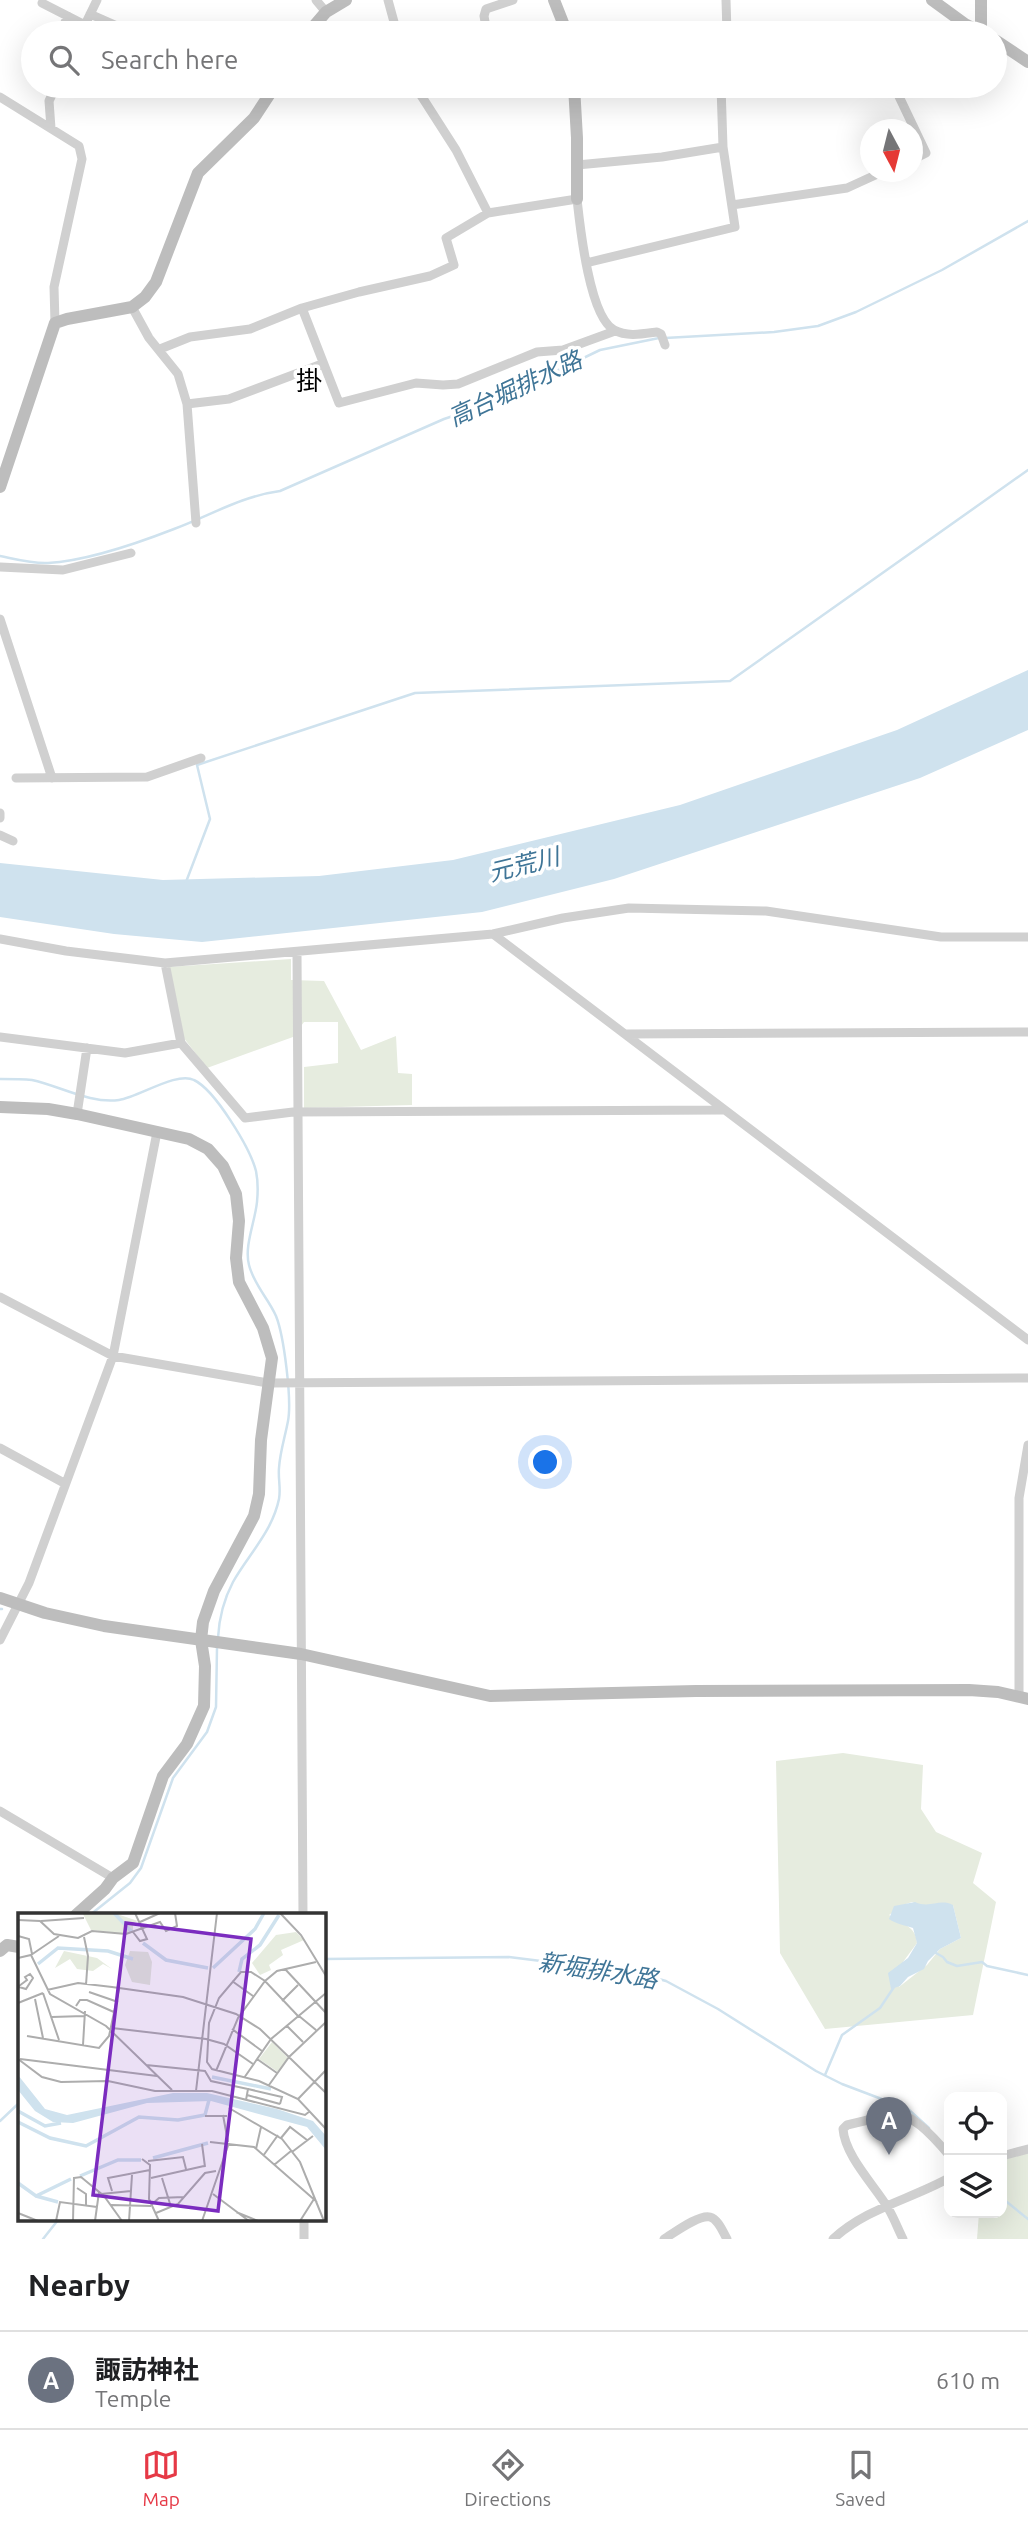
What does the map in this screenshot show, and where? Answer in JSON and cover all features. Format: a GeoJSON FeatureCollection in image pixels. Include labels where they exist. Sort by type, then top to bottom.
{"type":"FeatureCollection","features":[{"type":"Feature","properties":{"kind":"street"},"geometry":{"type":"LineString","coordinates":[[87,21],[97,0]]}},
{"type":"Feature","properties":{"kind":"street"},"geometry":{"type":"LineString","coordinates":[[316,0],[326,12]]}},
{"type":"Feature","properties":{"kind":"street"},"geometry":{"type":"LineString","coordinates":[[318,21],[326,12],[346,0]]}},
{"type":"Feature","properties":{"kind":"street"},"geometry":{"type":"LineString","coordinates":[[388,0],[394,21]]}},
{"type":"Feature","properties":{"kind":"street"},"geometry":{"type":"LineString","coordinates":[[485,21],[486,9],[513,0]]}},
{"type":"Feature","properties":{"kind":"street"},"geometry":{"type":"LineString","coordinates":[[554,0],[562,21]]}},
{"type":"Feature","properties":{"kind":"street"},"geometry":{"type":"LineString","coordinates":[[726,0],[727,21]]}},
{"type":"Feature","properties":{"kind":"street"},"geometry":{"type":"LineString","coordinates":[[932,0],[961,21]]}},
{"type":"Feature","properties":{"kind":"street"},"geometry":{"type":"LineString","coordinates":[[981,0],[982,21]]}},
{"type":"Feature","properties":{"kind":"street"},"geometry":{"type":"LineString","coordinates":[[42,3],[74,21]]}},
{"type":"Feature","properties":{"kind":"street"},"geometry":{"type":"LineString","coordinates":[[90,14],[106,21]]}},
{"type":"Feature","properties":{"kind":"street"},"geometry":{"type":"LineString","coordinates":[[66,21],[68,16]]}},
{"type":"Feature","properties":{"kind":"street"},"geometry":{"type":"LineString","coordinates":[[1007,48],[1028,62]]}},
{"type":"Feature","properties":{"kind":"street"},"geometry":{"type":"LineString","coordinates":[[0,97],[79,146],[82,159],[54,286],[55,323],[0,487]]}},
{"type":"Feature","properties":{"kind":"street"},"geometry":{"type":"LineString","coordinates":[[50,98],[51,128]]}},
{"type":"Feature","properties":{"kind":"street"},"geometry":{"type":"LineString","coordinates":[[55,323],[66,318],[132,307],[145,297],[156,282],[198,173],[254,118],[267,98]]}},
{"type":"Feature","properties":{"kind":"street"},"geometry":{"type":"LineString","coordinates":[[423,98],[456,150],[488,213]]}},
{"type":"Feature","properties":{"kind":"street"},"geometry":{"type":"LineString","coordinates":[[574,98],[577,199],[586,262],[597,304],[608,326],[615,331],[627,335],[657,332],[661,334],[665,345]]}},
{"type":"Feature","properties":{"kind":"street"},"geometry":{"type":"LineString","coordinates":[[586,262],[734,227],[723,147],[721,98]]}},
{"type":"Feature","properties":{"kind":"street"},"geometry":{"type":"LineString","coordinates":[[900,98],[910,119]]}},
{"type":"Feature","properties":{"kind":"street"},"geometry":{"type":"LineString","coordinates":[[577,165],[662,157],[723,147]]}},
{"type":"Feature","properties":{"kind":"street"},"geometry":{"type":"LineString","coordinates":[[732,205],[847,188],[860,182]]}},
{"type":"Feature","properties":{"kind":"street"},"geometry":{"type":"LineString","coordinates":[[160,349],[190,337],[250,330],[302,308],[430,276],[454,265],[446,238],[488,213],[577,199]]}},
{"type":"Feature","properties":{"kind":"street"},"geometry":{"type":"LineString","coordinates":[[132,307],[149,338],[178,374],[187,404],[196,523]]}},
{"type":"Feature","properties":{"kind":"street"},"geometry":{"type":"LineString","coordinates":[[302,308],[339,403],[416,383],[458,384],[537,352],[563,350],[615,331]]}},
{"type":"Feature","properties":{"kind":"street"},"geometry":{"type":"LineString","coordinates":[[187,404],[229,399],[322,364]]}},
{"type":"Feature","properties":{"kind":"street"},"geometry":{"type":"LineString","coordinates":[[0,567],[63,570],[131,553]]}},
{"type":"Feature","properties":{"kind":"street"},"geometry":{"type":"LineString","coordinates":[[0,619],[52,778]]}},
{"type":"Feature","properties":{"kind":"street"},"geometry":{"type":"LineString","coordinates":[[16,778],[147,777],[201,758]]}},
{"type":"Feature","properties":{"kind":"street"},"geometry":{"type":"LineString","coordinates":[[0,835],[13,841]]}},
{"type":"Feature","properties":{"kind":"street"},"geometry":{"type":"LineString","coordinates":[[0,939],[66,951],[165,963],[493,934],[563,918],[629,908],[766,911],[941,937],[1028,937]]}},
{"type":"Feature","properties":{"kind":"street"},"geometry":{"type":"LineString","coordinates":[[493,934],[1028,1340]]}},
{"type":"Feature","properties":{"kind":"street"},"geometry":{"type":"LineString","coordinates":[[297,953],[303,1913]]}},
{"type":"Feature","properties":{"kind":"street"},"geometry":{"type":"LineString","coordinates":[[165,963],[181,1043],[245,1118],[298,1113],[723,1110]]}},
{"type":"Feature","properties":{"kind":"street"},"geometry":{"type":"LineString","coordinates":[[625,1034],[1028,1032]]}},
{"type":"Feature","properties":{"kind":"street"},"geometry":{"type":"LineString","coordinates":[[0,1037],[124,1053],[181,1043]]}},
{"type":"Feature","properties":{"kind":"street"},"geometry":{"type":"LineString","coordinates":[[77,1114],[87,1048]]}},
{"type":"Feature","properties":{"kind":"street"},"geometry":{"type":"LineString","coordinates":[[0,1107],[48,1109],[77,1114],[189,1139],[208,1149],[223,1166],[236,1194],[239,1221],[236,1258],[239,1282],[262,1328],[272,1358],[261,1440],[259,1494],[254,1516],[214,1591],[204,1622],[201,1640],[204,1706],[198,1724],[163,1776],[133,1863],[113,1878],[78,1913]]}},
{"type":"Feature","properties":{"kind":"street"},"geometry":{"type":"LineString","coordinates":[[0,1640],[20,1605],[113,1356],[157,1132]]}},
{"type":"Feature","properties":{"kind":"street"},"geometry":{"type":"LineString","coordinates":[[0,1297],[113,1356],[268,1383],[1028,1378]]}},
{"type":"Feature","properties":{"kind":"street"},"geometry":{"type":"LineString","coordinates":[[0,1598],[104,1626],[301,1654],[510,1698],[696,1691],[969,1690],[998,1692],[1023,1698],[1023,1498],[1028,1445]]}},
{"type":"Feature","properties":{"kind":"street"},"geometry":{"type":"LineString","coordinates":[[0,1448],[64,1483]]}},
{"type":"Feature","properties":{"kind":"street"},"geometry":{"type":"LineString","coordinates":[[0,1811],[113,1878]]}},
{"type":"Feature","properties":{"kind":"street"},"geometry":{"type":"LineString","coordinates":[[0,1951],[7,1945],[18,1947]]}},
{"type":"Feature","properties":{"kind":"street"},"geometry":{"type":"LineString","coordinates":[[903,2239],[887,2206],[849,2148],[843,2129],[868,2120],[886,2108],[915,2119],[944,2150]]}},
{"type":"Feature","properties":{"kind":"street"},"geometry":{"type":"LineString","coordinates":[[1006,2155],[1028,2149]]}},
{"type":"Feature","properties":{"kind":"street"},"geometry":{"type":"LineString","coordinates":[[833,2239],[869,2212],[944,2180]]}},
{"type":"Feature","properties":{"kind":"street"},"geometry":{"type":"LineString","coordinates":[[664,2239],[699,2217],[709,2216],[717,2221],[727,2239]]}},
{"type":"Feature","properties":{"kind":"shaded area"},"geometry":{"type":"Polygon","coordinates":[[[291,959],[291,980],[324,981],[361,1050],[396,1036],[398,1073],[412,1074],[412,1105],[304,1108],[304,1067],[338,1063],[338,1022],[304,1022],[293,1037],[207,1068],[183,1037],[168,967],[291,959]]]}},
{"type":"Feature","properties":{"kind":"shaded area"},"geometry":{"type":"Polygon","coordinates":[[[843,1753],[923,1765],[921,1809],[936,1832],[982,1853],[973,1883],[996,1902],[973,2015],[825,2029],[780,1953],[776,1761],[843,1753]],[[912,1902],[889,1915],[911,1929],[917,1943],[903,1962],[899,1987],[927,1965],[940,1949],[961,1938],[953,1905],[934,1904],[923,1907],[912,1902]]]}},
{"type":"Feature","properties":{"kind":"shaded area"},"geometry":{"type":"Polygon","coordinates":[[[1028,2150],[1028,2239],[977,2239],[979,2218],[1007,2218],[1007,2157],[1028,2150]]]}},
{"type":"Feature","properties":{"kind":"water","name":"元荒川"},"geometry":{"type":"Polygon","coordinates":[[[1028,670],[1028,730],[920,778],[614,879],[482,912],[202,942],[114,934],[0,917],[0,863],[163,880],[319,876],[453,860],[680,805],[897,730],[1028,670]]]}},
{"type":"Feature","properties":{"kind":"water"},"geometry":{"type":"Polygon","coordinates":[[[915,1902],[953,1905],[961,1938],[940,1949],[924,1969],[891,1989],[888,1973],[908,1958],[917,1943],[913,1928],[889,1919],[894,1906],[915,1902]]]}},
{"type":"Feature","properties":{"kind":"waterway","name":"高台堀排水路"},"geometry":{"type":"LineString","coordinates":[[665,338],[774,332],[818,326],[856,312],[942,270],[1028,221]]}},
{"type":"Feature","properties":{"kind":"waterway","name":"高台堀排水路"},"geometry":{"type":"LineString","coordinates":[[0,556],[30,562],[63,562],[129,545],[239,502],[280,491],[444,419],[486,405],[600,350],[659,338]]}},
{"type":"Feature","properties":{"kind":"waterway"},"geometry":{"type":"LineString","coordinates":[[186,882],[210,819],[197,765],[415,693],[730,681],[1028,470]]}},
{"type":"Feature","properties":{"kind":"waterway"},"geometry":{"type":"LineString","coordinates":[[0,1079],[32,1080],[108,1101],[127,1098],[178,1079],[194,1080],[212,1095],[221,1107],[252,1161],[257,1175],[258,1194],[249,1242],[249,1265],[279,1325],[289,1411],[280,1462],[280,1495],[276,1511],[230,1589],[222,1609],[218,1638]]}},
{"type":"Feature","properties":{"kind":"waterway"},"geometry":{"type":"LineString","coordinates":[[92,1913],[130,1883],[141,1868],[173,1778],[207,1732],[216,1707],[217,1648]]}},
{"type":"Feature","properties":{"kind":"waterway"},"geometry":{"type":"LineString","coordinates":[[936,1953],[957,1966],[982,1962],[987,1966],[1028,1975]]}},
{"type":"Feature","properties":{"kind":"waterway","name":"新堀排水路"},"geometry":{"type":"LineString","coordinates":[[326,1959],[509,1957],[637,1973],[666,1981],[718,2009],[816,2071],[908,2109],[929,2128]]}},
{"type":"Feature","properties":{"kind":"waterway"},"geometry":{"type":"LineString","coordinates":[[825,2075],[842,2035],[880,2008],[894,1987]]}},
{"type":"Feature","properties":{"kind":"waterway"},"geometry":{"type":"LineString","coordinates":[[0,2121],[18,2104]]}},
{"type":"Feature","properties":{"kind":"waterway","name":"新堀排水路"},"geometry":{"type":"LineString","coordinates":[[1007,2202],[1028,2219]]}},
{"type":"Feature","properties":{"kind":"waterway","name":"新堀排水路"},"geometry":{"type":"LineString","coordinates":[[43,2239],[56,2222]]}},
{"type":"Feature","properties":{"kind":"place","name":"諏訪神社"},"geometry":{"type":"Point","coordinates":[889,2155]}},
{"type":"Feature","properties":{"kind":"district","name":"掛"},"geometry":{"type":"Point","coordinates":[309,381]}}]}
